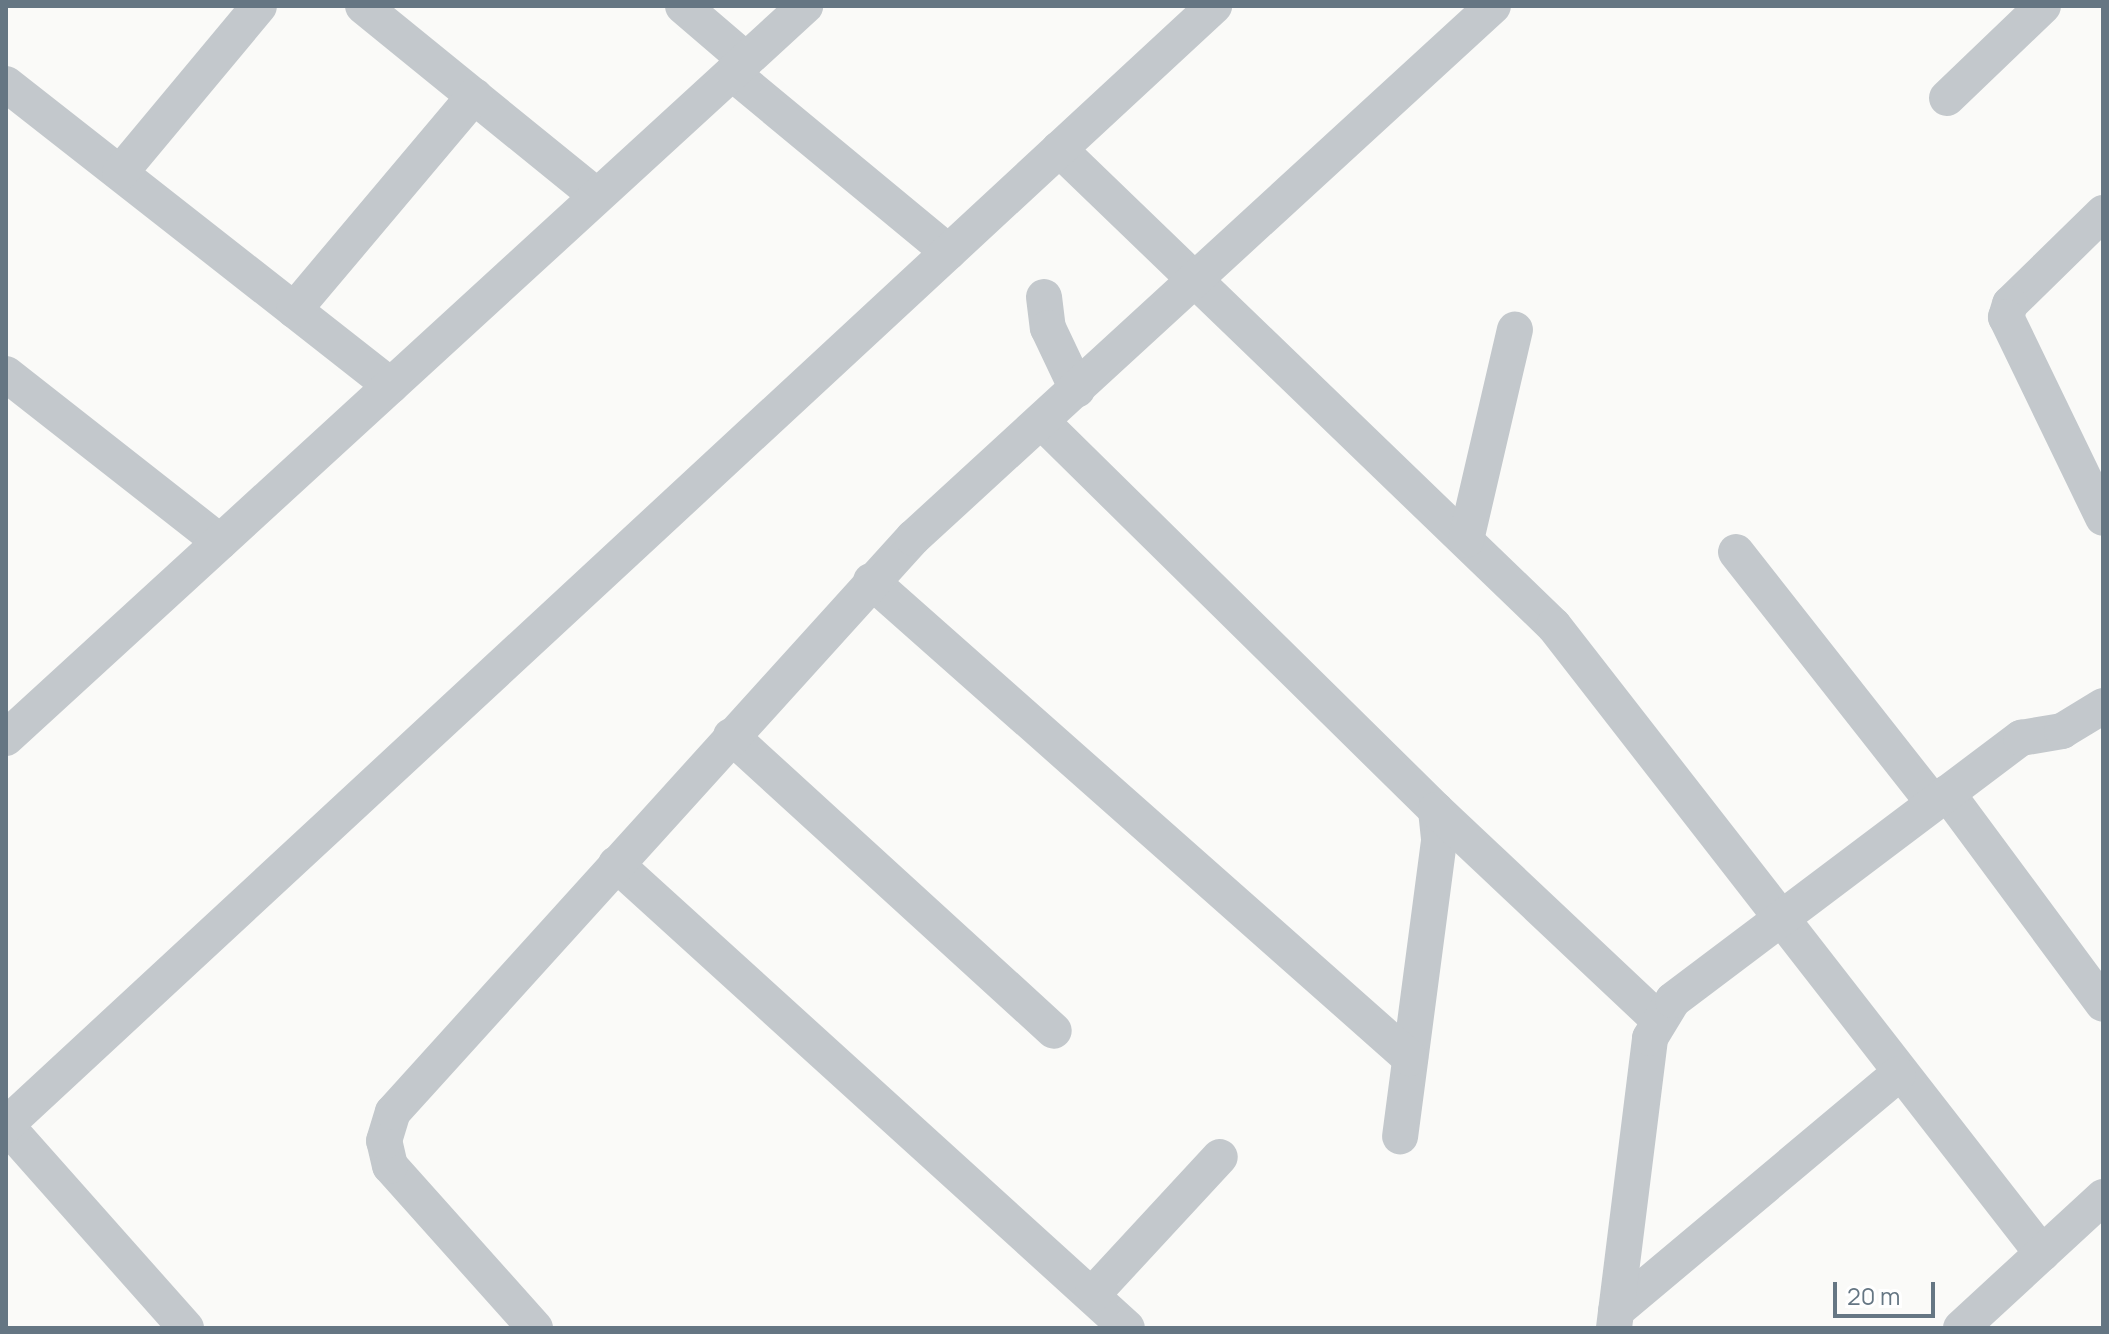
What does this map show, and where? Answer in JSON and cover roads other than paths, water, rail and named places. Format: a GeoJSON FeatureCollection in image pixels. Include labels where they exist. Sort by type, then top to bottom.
{"type":"FeatureCollection","features":[{"type":"Feature","properties":{"kind":"street"},"geometry":{"type":"LineString","coordinates":[[120,173],[259,6]]}},
{"type":"Feature","properties":{"kind":"street"},"geometry":{"type":"LineString","coordinates":[[363,6],[597,196]]}},
{"type":"Feature","properties":{"kind":"street"},"geometry":{"type":"LineString","coordinates":[[683,6],[739,67],[948,252]]}},
{"type":"Feature","properties":{"kind":"street"},"geometry":{"type":"LineString","coordinates":[[6,738],[805,6]]}},
{"type":"Feature","properties":{"kind":"street"},"geometry":{"type":"LineString","coordinates":[[186,1328],[6,1125],[1214,6]]}},
{"type":"Feature","properties":{"kind":"street"},"geometry":{"type":"LineString","coordinates":[[535,1328],[390,1166],[384,1141],[393,1112],[871,581],[1493,6]]}},
{"type":"Feature","properties":{"kind":"street"},"geometry":{"type":"LineString","coordinates":[[1947,98],[2043,6]]}},
{"type":"Feature","properties":{"kind":"street"},"geometry":{"type":"LineString","coordinates":[[6,84],[391,386]]}},
{"type":"Feature","properties":{"kind":"street"},"geometry":{"type":"LineString","coordinates":[[294,310],[474,96]]}},
{"type":"Feature","properties":{"kind":"street"},"geometry":{"type":"LineString","coordinates":[[1059,149],[1554,626],[1898,1074],[2042,1253]]}},
{"type":"Feature","properties":{"kind":"street"},"geometry":{"type":"LineString","coordinates":[[2103,213],[2006,310],[2095,478],[2103,518]]}},
{"type":"Feature","properties":{"kind":"street"},"geometry":{"type":"LineString","coordinates":[[1044,297],[1048,328],[1077,389]]}},
{"type":"Feature","properties":{"kind":"street"},"geometry":{"type":"LineString","coordinates":[[1466,540],[1515,330]]}},
{"type":"Feature","properties":{"kind":"street"},"geometry":{"type":"LineString","coordinates":[[11,387],[220,542]]}},
{"type":"Feature","properties":{"kind":"street"},"geometry":{"type":"LineString","coordinates":[[1042,422],[1436,810],[1658,1019]]}},
{"type":"Feature","properties":{"kind":"street"},"geometry":{"type":"LineString","coordinates":[[1736,552],[1940,798],[2103,1004]]}},
{"type":"Feature","properties":{"kind":"street"},"geometry":{"type":"LineString","coordinates":[[871,581],[1410,1058]]}},
{"type":"Feature","properties":{"kind":"street"},"geometry":{"type":"LineString","coordinates":[[1615,1320],[1658,1019],[1779,918],[2021,738],[2062,731],[2103,706]]}},
{"type":"Feature","properties":{"kind":"street"},"geometry":{"type":"LineString","coordinates":[[731,736],[1054,1031]]}},
{"type":"Feature","properties":{"kind":"street"},"geometry":{"type":"LineString","coordinates":[[1400,1136],[1439,841],[1436,810]]}},
{"type":"Feature","properties":{"kind":"street"},"geometry":{"type":"LineString","coordinates":[[616,864],[1127,1328]]}},
{"type":"Feature","properties":{"kind":"street"},"geometry":{"type":"LineString","coordinates":[[1615,1320],[1898,1074]]}},
{"type":"Feature","properties":{"kind":"street"},"geometry":{"type":"LineString","coordinates":[[1092,1295],[1220,1157]]}},
{"type":"Feature","properties":{"kind":"street"},"geometry":{"type":"LineString","coordinates":[[1961,1328],[2103,1197]]}}]}
